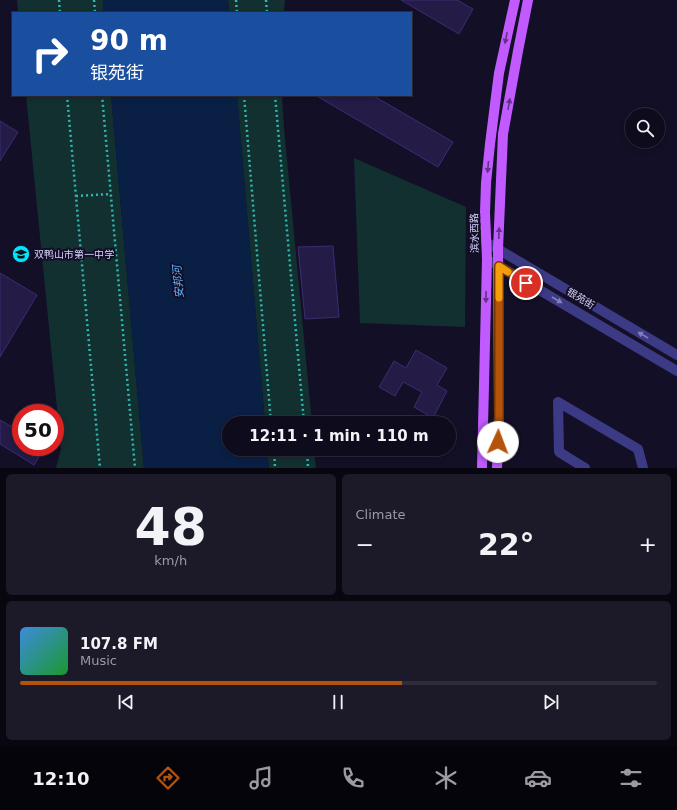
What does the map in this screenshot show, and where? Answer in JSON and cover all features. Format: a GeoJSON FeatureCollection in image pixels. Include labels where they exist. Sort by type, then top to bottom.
{"type":"FeatureCollection","features":[{"type":"Feature","properties":{"kind":"main road","name":"滨水西路"},"geometry":{"type":"LineString","coordinates":[[482,468],[487,259],[485,213],[486,183],[499,73],[515,0]]}},
{"type":"Feature","properties":{"kind":"main road"},"geometry":{"type":"LineString","coordinates":[[497,468],[499,416],[498,249],[503,134],[528,0]]}},
{"type":"Feature","properties":{"kind":"street","name":"银苑街"},"geometry":{"type":"LineString","coordinates":[[486,242],[677,355]]}},
{"type":"Feature","properties":{"kind":"street","name":"银苑街"},"geometry":{"type":"LineString","coordinates":[[487,259],[677,371]]}},
{"type":"Feature","properties":{"kind":"street"},"geometry":{"type":"LineString","coordinates":[[585,468],[559,452],[558,402],[638,449],[643,468]]}},
{"type":"Feature","properties":{"kind":"path"},"geometry":{"type":"LineString","coordinates":[[59,0],[60,12]]}},
{"type":"Feature","properties":{"kind":"path"},"geometry":{"type":"LineString","coordinates":[[94,0],[95,12]]}},
{"type":"Feature","properties":{"kind":"path"},"geometry":{"type":"LineString","coordinates":[[236,0],[237,12]]}},
{"type":"Feature","properties":{"kind":"path"},"geometry":{"type":"LineString","coordinates":[[266,0],[267,12]]}},
{"type":"Feature","properties":{"kind":"path"},"geometry":{"type":"LineString","coordinates":[[67,96],[100,468]]}},
{"type":"Feature","properties":{"kind":"path"},"geometry":{"type":"LineString","coordinates":[[102,96],[135,468]]}},
{"type":"Feature","properties":{"kind":"path"},"geometry":{"type":"LineString","coordinates":[[244,96],[270,416]]}},
{"type":"Feature","properties":{"kind":"path"},"geometry":{"type":"LineString","coordinates":[[274,96],[303,416]]}},
{"type":"Feature","properties":{"kind":"path"},"geometry":{"type":"LineString","coordinates":[[76,196],[111,194]]}},
{"type":"Feature","properties":{"kind":"path"},"geometry":{"type":"LineString","coordinates":[[274,456],[275,468]]}},
{"type":"Feature","properties":{"kind":"path"},"geometry":{"type":"LineString","coordinates":[[307,456],[308,468]]}},
{"type":"Feature","properties":{"kind":"green space"},"geometry":{"type":"Polygon","coordinates":[[[17,0],[103,0],[104,12],[18,12],[17,0]]]}},
{"type":"Feature","properties":{"kind":"green space"},"geometry":{"type":"Polygon","coordinates":[[[228,0],[285,0],[284,12],[229,12],[228,0]]]}},
{"type":"Feature","properties":{"kind":"green space"},"geometry":{"type":"Polygon","coordinates":[[[26,96],[111,96],[144,468],[56,468],[59,456],[64,456],[64,404],[57,404],[26,96]]]}},
{"type":"Feature","properties":{"kind":"green space"},"geometry":{"type":"Polygon","coordinates":[[[237,96],[282,96],[311,416],[264,416],[237,96]]]}},
{"type":"Feature","properties":{"kind":"green space"},"geometry":{"type":"Polygon","coordinates":[[[354,158],[466,207],[465,327],[360,323],[354,158]]]}},
{"type":"Feature","properties":{"kind":"green space"},"geometry":{"type":"Polygon","coordinates":[[[268,456],[315,456],[316,468],[269,468],[268,456]]]}},
{"type":"Feature","properties":{"kind":"water"},"geometry":{"type":"Polygon","coordinates":[[[103,0],[228,0],[229,12],[104,12],[103,0]]]}},
{"type":"Feature","properties":{"kind":"water","name":"安邦河"},"geometry":{"type":"Polygon","coordinates":[[[111,96],[237,96],[264,416],[222,416],[222,456],[268,456],[269,468],[144,468],[111,96]]]}},
{"type":"Feature","properties":{"kind":"building"},"geometry":{"type":"Polygon","coordinates":[[[401,0],[457,0],[473,9],[459,34],[401,0]]]}},
{"type":"Feature","properties":{"kind":"building"},"geometry":{"type":"Polygon","coordinates":[[[317,96],[374,96],[453,142],[438,167],[317,96]]]}},
{"type":"Feature","properties":{"kind":"building"},"geometry":{"type":"Polygon","coordinates":[[[0,121],[18,132],[0,161],[0,121]]]}},
{"type":"Feature","properties":{"kind":"building"},"geometry":{"type":"Polygon","coordinates":[[[333,246],[339,317],[305,319],[298,247],[333,246]]]}},
{"type":"Feature","properties":{"kind":"building"},"geometry":{"type":"Polygon","coordinates":[[[0,273],[37,295],[0,357],[0,273]]]}},
{"type":"Feature","properties":{"kind":"building"},"geometry":{"type":"Polygon","coordinates":[[[416,350],[447,368],[437,385],[447,391],[434,416],[430,416],[414,407],[422,392],[403,382],[395,396],[379,387],[394,361],[406,368],[416,350]]]}},
{"type":"Feature","properties":{"kind":"building"},"geometry":{"type":"Polygon","coordinates":[[[0,420],[12,427],[12,451],[0,444],[0,420]]]}},
{"type":"Feature","properties":{"kind":"building"},"geometry":{"type":"Polygon","coordinates":[[[19,456],[40,456],[34,465],[19,456]]]}},
{"type":"Feature","properties":{"kind":"slow traffic"},"geometry":{"type":"LineString","coordinates":[[499,298],[499,266],[508,272]]}},
{"type":"Feature","properties":{"kind":"place","name":"双鸭山市第一中学"},"geometry":{"type":"Point","coordinates":[21,254]}},
{"type":"Feature","properties":{"kind":"route"},"geometry":{"type":"LineString","coordinates":[[498,442],[499,266],[526,283]]}}]}
